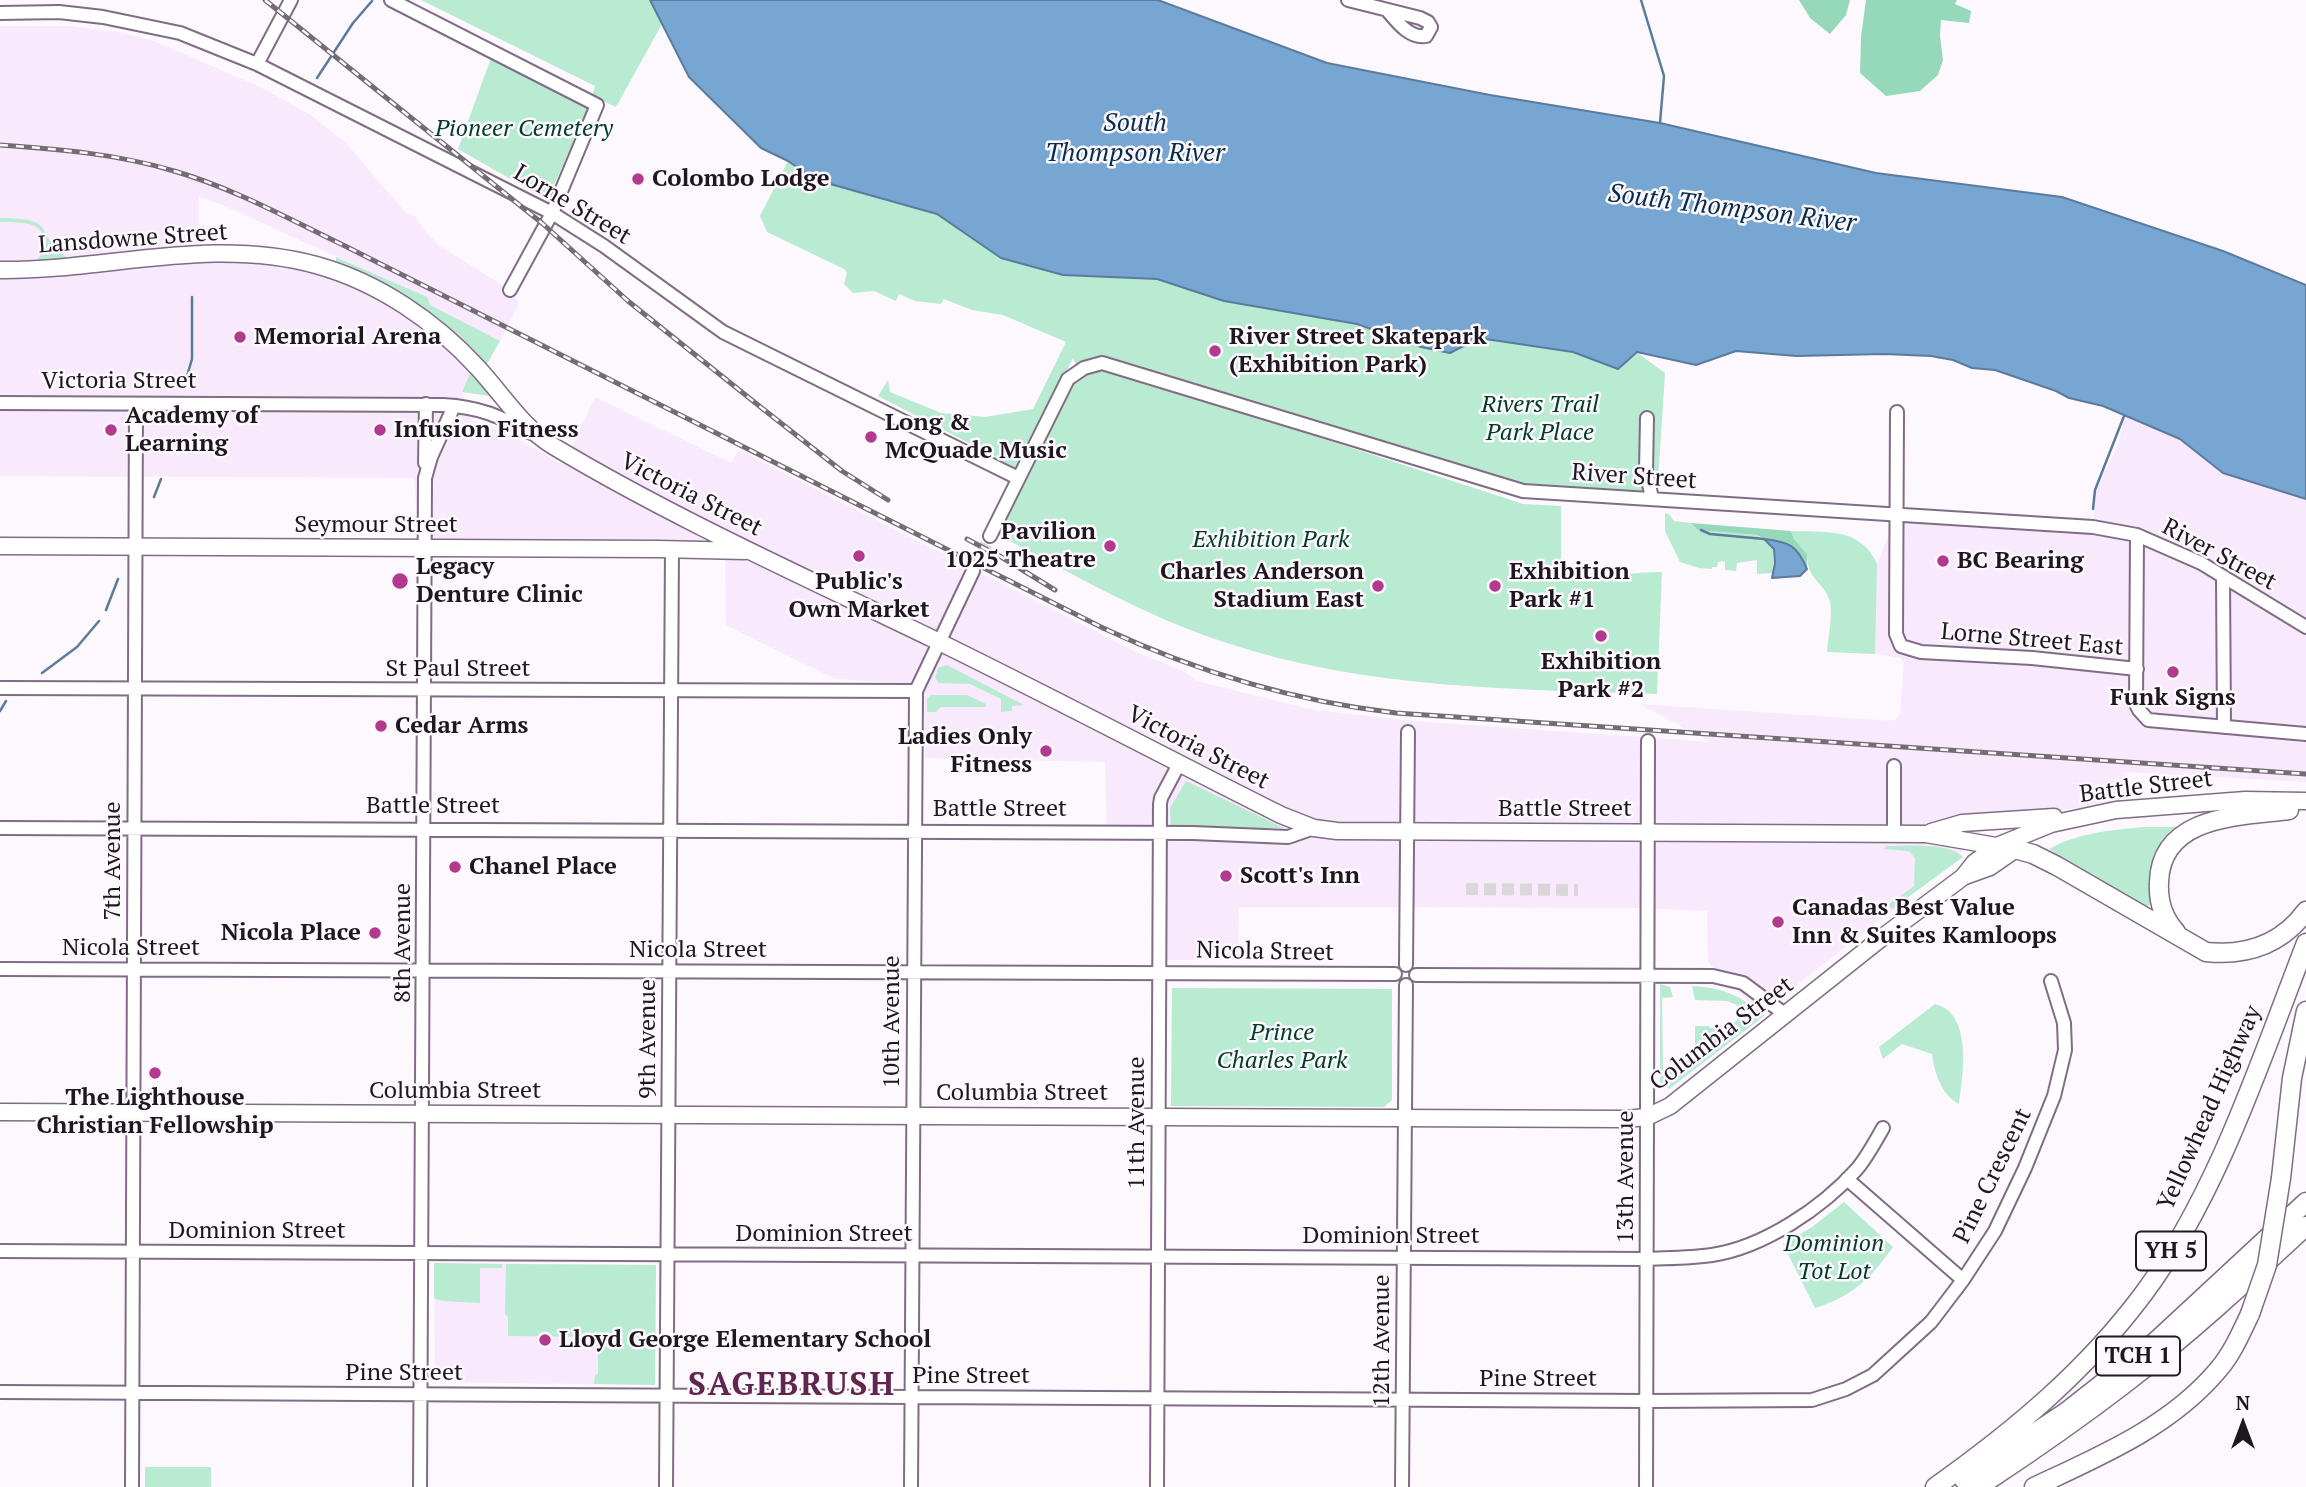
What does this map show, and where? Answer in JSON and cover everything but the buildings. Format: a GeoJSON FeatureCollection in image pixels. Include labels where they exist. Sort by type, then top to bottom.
{"type":"FeatureCollection","features":[{"type":"Feature","properties":{"kind":"highway"},"geometry":{"type":"LineString","coordinates":[[2186,941],[2169,925],[2162,911],[2158,891],[2159,876],[2167,853],[2177,840],[2191,829],[2211,820],[2297,810]]}},
{"type":"Feature","properties":{"kind":"highway"},"geometry":{"type":"LineString","coordinates":[[2006,847],[2033,854],[2057,866],[2206,952],[2230,955],[2257,949],[2280,936],[2306,911]]}},
{"type":"Feature","properties":{"kind":"highway","name":"Yellowhead Highway"},"geometry":{"type":"LineString","coordinates":[[1935,1487],[2044,1404],[2111,1335],[2145,1292],[2172,1250],[2222,1153],[2247,1098],[2306,943]]}},
{"type":"Feature","properties":{"kind":"highway","name":"Yellowhead Highway"},"geometry":{"type":"LineString","coordinates":[[2034,1487],[2106,1453],[2160,1422],[2194,1395],[2220,1368],[2236,1343],[2250,1314],[2267,1265],[2281,1178],[2292,1078],[2306,1011]]}},
{"type":"Feature","properties":{"kind":"highway","name":"TCH 1"},"geometry":{"type":"LineString","coordinates":[[1952,1487],[2066,1412],[2155,1342],[2306,1202]]}},
{"type":"Feature","properties":{"kind":"highway","name":"TCH 1"},"geometry":{"type":"LineString","coordinates":[[1978,1487],[2037,1448],[2124,1384],[2228,1297],[2306,1226]]}},
{"type":"Feature","properties":{"kind":"main road","name":"Lansdowne Street"},"geometry":{"type":"LineString","coordinates":[[0,270],[70,267],[230,252],[318,265],[372,286],[414,311],[456,345],[540,438]]}},
{"type":"Feature","properties":{"kind":"main road","name":"Victoria Street"},"geometry":{"type":"LineString","coordinates":[[540,438],[602,475],[751,552],[938,642],[1281,815],[1314,828]]}},
{"type":"Feature","properties":{"kind":"main road","name":"Seymour Street"},"geometry":{"type":"LineString","coordinates":[[0,546],[672,549],[751,552]]}},
{"type":"Feature","properties":{"kind":"main road","name":"Battle Street"},"geometry":{"type":"LineString","coordinates":[[2006,847],[2051,824],[2084,816],[2208,802],[2306,800]]}},
{"type":"Feature","properties":{"kind":"main road","name":"Battle Street"},"geometry":{"type":"LineString","coordinates":[[1314,828],[1337,831],[1894,833],[1926,834],[2006,847],[2118,821],[2209,813],[2297,810]]}},
{"type":"Feature","properties":{"kind":"main road"},"geometry":{"type":"LineString","coordinates":[[1926,834],[1962,823],[2084,816]]}},
{"type":"Feature","properties":{"kind":"main road","name":"Columbia Street"},"geometry":{"type":"LineString","coordinates":[[0,1112],[1647,1117],[1670,1106],[1884,936],[1963,877],[1990,866],[2006,847]]}},
{"type":"Feature","properties":{"kind":"street"},"geometry":{"type":"LineString","coordinates":[[257,64],[291,0]]}},
{"type":"Feature","properties":{"kind":"street"},"geometry":{"type":"LineString","coordinates":[[391,0],[597,105],[552,213],[510,290]]}},
{"type":"Feature","properties":{"kind":"street"},"geometry":{"type":"LineString","coordinates":[[1349,0],[1387,10]]}},
{"type":"Feature","properties":{"kind":"street","name":"Lorne Street"},"geometry":{"type":"LineString","coordinates":[[0,13],[59,6],[103,18],[180,33],[257,64],[552,213],[604,246],[723,332],[1018,478]]}},
{"type":"Feature","properties":{"kind":"street","name":"River Street"},"geometry":{"type":"LineString","coordinates":[[1018,478],[1068,379],[1084,369],[1102,363],[1523,491],[2093,527],[2137,536],[2201,564],[2306,627]]}},
{"type":"Feature","properties":{"kind":"street","name":"Victoria Street"},"geometry":{"type":"LineString","coordinates":[[0,403],[425,404],[454,406],[496,415],[540,438]]}},
{"type":"Feature","properties":{"kind":"street","name":"7th Avenue"},"geometry":{"type":"LineString","coordinates":[[132,1487],[136,404]]}},
{"type":"Feature","properties":{"kind":"street"},"geometry":{"type":"LineString","coordinates":[[425,404],[425,478]]}},
{"type":"Feature","properties":{"kind":"street","name":"8th Avenue"},"geometry":{"type":"LineString","coordinates":[[421,1487],[425,478],[431,457],[454,406]]}},
{"type":"Feature","properties":{"kind":"street"},"geometry":{"type":"LineString","coordinates":[[1897,412],[1897,514]]}},
{"type":"Feature","properties":{"kind":"street"},"geometry":{"type":"LineString","coordinates":[[1647,418],[1646,471],[1652,498]]}},
{"type":"Feature","properties":{"kind":"street"},"geometry":{"type":"LineString","coordinates":[[990,536],[1018,478]]}},
{"type":"Feature","properties":{"kind":"street","name":"Lorne Street East"},"geometry":{"type":"LineString","coordinates":[[1897,514],[1896,634],[1901,646],[1921,652],[2032,658],[2137,669],[2138,710],[2148,720],[2306,734]]}},
{"type":"Feature","properties":{"kind":"street"},"geometry":{"type":"LineString","coordinates":[[2137,536],[2137,669]]}},
{"type":"Feature","properties":{"kind":"street","name":"9th Avenue"},"geometry":{"type":"LineString","coordinates":[[666,1487],[672,549]]}},
{"type":"Feature","properties":{"kind":"street","name":"10th Avenue"},"geometry":{"type":"LineString","coordinates":[[911,1487],[916,691],[973,571]]}},
{"type":"Feature","properties":{"kind":"street"},"geometry":{"type":"LineString","coordinates":[[2223,577],[2224,727]]}},
{"type":"Feature","properties":{"kind":"street","name":"St Paul Street"},"geometry":{"type":"LineString","coordinates":[[0,688],[916,691]]}},
{"type":"Feature","properties":{"kind":"street"},"geometry":{"type":"LineString","coordinates":[[1406,965],[1408,732]]}},
{"type":"Feature","properties":{"kind":"street","name":"13th Avenue"},"geometry":{"type":"LineString","coordinates":[[1646,1487],[1646,974],[1650,832],[1648,741]]}},
{"type":"Feature","properties":{"kind":"street","name":"11th Avenue"},"geometry":{"type":"LineString","coordinates":[[1157,1487],[1161,798],[1179,764]]}},
{"type":"Feature","properties":{"kind":"street"},"geometry":{"type":"LineString","coordinates":[[1894,766],[1894,833]]}},
{"type":"Feature","properties":{"kind":"street","name":"Battle Street"},"geometry":{"type":"LineString","coordinates":[[0,828],[1161,833],[1288,837],[1314,828]]}},
{"type":"Feature","properties":{"kind":"street"},"geometry":{"type":"LineString","coordinates":[[1406,965],[1414,969],[1416,975],[1414,982],[1406,985],[1398,983],[1395,974],[1399,967],[1406,965]]}},
{"type":"Feature","properties":{"kind":"street","name":"Nicola Street"},"geometry":{"type":"LineString","coordinates":[[0,969],[1395,974]]}},
{"type":"Feature","properties":{"kind":"street"},"geometry":{"type":"LineString","coordinates":[[1416,975],[1713,976],[1734,980],[1751,988],[1787,1015]]}},
{"type":"Feature","properties":{"kind":"street","name":"Pine Crescent"},"geometry":{"type":"LineString","coordinates":[[1647,1401],[1812,1400],[1846,1389],[1873,1375],[1931,1322],[1963,1280],[2001,1218],[2054,1096],[2065,1050],[2065,1036],[2064,1023],[2051,981]]}},
{"type":"Feature","properties":{"kind":"street","name":"12th Avenue"},"geometry":{"type":"LineString","coordinates":[[1402,1487],[1406,985]]}},
{"type":"Feature","properties":{"kind":"street","name":"Dominion Street"},"geometry":{"type":"LineString","coordinates":[[0,1251],[1647,1259],[1713,1255],[1753,1243],[1789,1226],[1847,1180],[1860,1166],[1884,1128]]}},
{"type":"Feature","properties":{"kind":"street"},"geometry":{"type":"LineString","coordinates":[[1847,1180],[1963,1280]]}},
{"type":"Feature","properties":{"kind":"street","name":"Pine Street"},"geometry":{"type":"LineString","coordinates":[[0,1392],[1647,1401]]}},
{"type":"Feature","properties":{"kind":"shaded area"},"geometry":{"type":"Polygon","coordinates":[[[0,26],[71,26],[118,32],[154,41],[260,87],[311,115],[345,142],[406,213],[415,216],[440,246],[510,290],[519,303],[500,341],[429,305],[426,297],[199,197],[199,253],[259,260],[312,271],[368,294],[420,325],[471,371],[462,392],[472,421],[510,434],[563,465],[595,397],[731,463],[739,450],[1136,652],[1183,671],[1197,681],[1314,710],[1414,721],[1711,742],[1639,704],[1894,721],[1900,714],[1904,663],[1900,658],[1875,654],[1875,623],[1877,564],[1897,515],[2093,527],[2095,490],[2119,444],[2124,416],[2180,439],[2223,473],[2306,499],[2306,782],[2125,772],[2126,799],[2088,807],[1995,817],[1963,850],[1891,912],[1782,996],[1764,1016],[1708,962],[1707,911],[1639,908],[1239,907],[1238,960],[1163,960],[1162,841],[1107,840],[1105,762],[925,758],[924,684],[835,679],[726,625],[725,558],[420,554],[414,478],[0,476],[0,26]]]}},
{"type":"Feature","properties":{"kind":"shaded area","name":"Lloyd George Elementary School"},"geometry":{"type":"Polygon","coordinates":[[[434,1263],[656,1265],[655,1385],[435,1382],[434,1263]]]}},
{"type":"Feature","properties":{"kind":"green space"},"geometry":{"type":"Polygon","coordinates":[[[421,0],[650,0],[662,24],[616,107],[592,96],[595,86],[421,0]]]}},
{"type":"Feature","properties":{"kind":"green space"},"geometry":{"type":"Polygon","coordinates":[[[1799,0],[1850,0],[1846,15],[1830,34],[1810,18],[1799,0]]]}},
{"type":"Feature","properties":{"kind":"green space"},"geometry":{"type":"Polygon","coordinates":[[[1866,0],[1957,0],[1955,4],[1971,11],[1969,23],[1941,20],[1943,60],[1938,75],[1920,91],[1886,96],[1860,73],[1866,0]]]}},
{"type":"Feature","properties":{"kind":"green space","name":"Pioneer Cemetery"},"geometry":{"type":"Polygon","coordinates":[[[492,55],[589,108],[547,200],[458,149],[492,55]]]}},
{"type":"Feature","properties":{"kind":"green space","name":"Rivers Trail Park Place"},"geometry":{"type":"Polygon","coordinates":[[[788,161],[816,180],[937,214],[1001,258],[1062,275],[1157,279],[1224,301],[1357,324],[1421,347],[1450,353],[1479,338],[1573,352],[1618,369],[1636,352],[1665,373],[1657,495],[1524,488],[1102,360],[1077,368],[1073,358],[1017,470],[878,396],[888,380],[890,392],[941,413],[985,417],[1033,409],[1066,342],[1003,315],[972,310],[944,299],[941,304],[915,301],[899,294],[896,301],[874,291],[853,293],[844,284],[847,273],[844,269],[767,232],[760,216],[788,161]]]}},
{"type":"Feature","properties":{"kind":"green space"},"geometry":{"type":"Polygon","coordinates":[[[0,218],[39,224],[51,242],[69,259],[39,262],[46,241],[39,229],[28,224],[0,222],[0,218]]]}},
{"type":"Feature","properties":{"kind":"green space"},"geometry":{"type":"Polygon","coordinates":[[[83,240],[95,242],[104,249],[79,252],[65,246],[83,240]]]}},
{"type":"Feature","properties":{"kind":"green space"},"geometry":{"type":"Polygon","coordinates":[[[336,257],[427,297],[430,305],[500,341],[487,364],[442,325],[336,265],[336,257]]]}},
{"type":"Feature","properties":{"kind":"green space","name":"Exhibition Park"},"geometry":{"type":"Polygon","coordinates":[[[1104,367],[1523,504],[1561,506],[1561,563],[1597,574],[1662,572],[1657,694],[1440,684],[1332,670],[1279,658],[1227,643],[1168,621],[998,535],[1071,380],[1104,367]]]}},
{"type":"Feature","properties":{"kind":"green space"},"geometry":{"type":"Polygon","coordinates":[[[471,371],[493,391],[490,396],[462,392],[471,371]]]}},
{"type":"Feature","properties":{"kind":"green space"},"geometry":{"type":"Polygon","coordinates":[[[1665,513],[1674,521],[1691,523],[1698,530],[1757,535],[1774,549],[1773,573],[1757,574],[1757,560],[1737,563],[1736,571],[1725,570],[1725,561],[1718,562],[1717,567],[1712,569],[1680,562],[1665,531],[1665,513]]]}},
{"type":"Feature","properties":{"kind":"green space"},"geometry":{"type":"Polygon","coordinates":[[[1691,523],[1791,531],[1794,539],[1807,554],[1807,569],[1796,550],[1786,544],[1757,535],[1698,530],[1691,523]]]}},
{"type":"Feature","properties":{"kind":"green space"},"geometry":{"type":"Polygon","coordinates":[[[1791,531],[1841,534],[1862,543],[1870,552],[1877,564],[1875,654],[1827,652],[1830,602],[1810,570],[1807,554],[1794,539],[1791,531]]]}},
{"type":"Feature","properties":{"kind":"green space"},"geometry":{"type":"Polygon","coordinates":[[[947,665],[1024,705],[1012,706],[1012,711],[1001,712],[1001,699],[970,684],[939,683],[935,678],[938,668],[947,665]]]}},
{"type":"Feature","properties":{"kind":"green space"},"geometry":{"type":"Polygon","coordinates":[[[931,695],[967,695],[986,704],[986,707],[941,707],[936,712],[927,712],[927,699],[931,695]]]}},
{"type":"Feature","properties":{"kind":"green space"},"geometry":{"type":"Polygon","coordinates":[[[1186,781],[1284,828],[1171,828],[1170,808],[1186,781]]]}},
{"type":"Feature","properties":{"kind":"green space"},"geometry":{"type":"Polygon","coordinates":[[[2144,827],[2176,827],[2155,855],[2152,904],[2143,908],[2049,849],[2083,836],[2144,827]]]}},
{"type":"Feature","properties":{"kind":"green space"},"geometry":{"type":"Polygon","coordinates":[[[1886,846],[1938,847],[1963,857],[1892,909],[1889,904],[1914,886],[1915,858],[1909,851],[1884,849],[1886,846]]]}},
{"type":"Feature","properties":{"kind":"green space"},"geometry":{"type":"Polygon","coordinates":[[[1660,984],[1670,987],[1673,997],[1662,998],[1663,1069],[1675,1069],[1695,1054],[1695,1026],[1729,1026],[1737,1020],[1737,1005],[1727,1001],[1695,1000],[1692,986],[1731,994],[1764,1016],[1669,1089],[1660,1082],[1660,984]]]}},
{"type":"Feature","properties":{"kind":"green space","name":"Prince Charles Park"},"geometry":{"type":"Polygon","coordinates":[[[1172,988],[1392,989],[1392,1100],[1384,1107],[1171,1106],[1172,988]]]}},
{"type":"Feature","properties":{"kind":"green space"},"geometry":{"type":"Polygon","coordinates":[[[1935,1004],[1947,1010],[1955,1019],[1960,1032],[1963,1062],[1959,1104],[1948,1095],[1940,1083],[1932,1054],[1902,1044],[1883,1059],[1879,1047],[1935,1004]]]}},
{"type":"Feature","properties":{"kind":"green space","name":"Dominion Tot Lot"},"geometry":{"type":"Polygon","coordinates":[[[1844,1202],[1893,1247],[1860,1285],[1840,1298],[1815,1308],[1783,1244],[1812,1227],[1844,1202]]]}},
{"type":"Feature","properties":{"kind":"green space"},"geometry":{"type":"Polygon","coordinates":[[[434,1263],[502,1264],[502,1268],[480,1268],[480,1303],[442,1301],[434,1298],[434,1263]]]}},
{"type":"Feature","properties":{"kind":"green space"},"geometry":{"type":"Polygon","coordinates":[[[506,1264],[656,1265],[655,1385],[594,1384],[595,1375],[598,1374],[595,1337],[508,1336],[508,1317],[505,1314],[506,1264]]]}},
{"type":"Feature","properties":{"kind":"green space"},"geometry":{"type":"Polygon","coordinates":[[[145,1467],[211,1467],[211,1487],[145,1487],[145,1467]]]}},
{"type":"Feature","properties":{"kind":"water","name":"South Thompson River"},"geometry":{"type":"Polygon","coordinates":[[[650,0],[1158,0],[1327,63],[1490,95],[1660,123],[1876,173],[2062,197],[2223,251],[2306,285],[2306,499],[2223,473],[2180,439],[2103,406],[2069,398],[1995,370],[1972,368],[1953,360],[1884,354],[1796,356],[1736,351],[1696,365],[1637,352],[1618,369],[1573,352],[1479,338],[1450,353],[1421,347],[1357,324],[1224,301],[1157,279],[1063,275],[1001,258],[937,214],[816,180],[788,161],[761,148],[689,77],[650,0]]]}},
{"type":"Feature","properties":{"kind":"water"},"geometry":{"type":"Polygon","coordinates":[[[1764,539],[1791,546],[1800,555],[1807,569],[1800,576],[1772,578],[1774,549],[1764,539]]]}},
{"type":"Feature","properties":{"kind":"waterway"},"geometry":{"type":"LineString","coordinates":[[1641,0],[1664,76],[1660,123]]}},
{"type":"Feature","properties":{"kind":"waterway"},"geometry":{"type":"LineString","coordinates":[[317,78],[353,23],[372,1]]}},
{"type":"Feature","properties":{"kind":"waterway"},"geometry":{"type":"LineString","coordinates":[[187,376],[192,359],[192,297]]}},
{"type":"Feature","properties":{"kind":"waterway"},"geometry":{"type":"LineString","coordinates":[[2093,509],[2095,490],[2124,416]]}},
{"type":"Feature","properties":{"kind":"waterway"},"geometry":{"type":"LineString","coordinates":[[154,497],[161,479]]}},
{"type":"Feature","properties":{"kind":"waterway"},"geometry":{"type":"LineString","coordinates":[[1701,530],[1710,534],[1764,539]]}},
{"type":"Feature","properties":{"kind":"waterway"},"geometry":{"type":"LineString","coordinates":[[106,610],[118,579]]}},
{"type":"Feature","properties":{"kind":"waterway"},"geometry":{"type":"LineString","coordinates":[[42,673],[77,647],[99,621]]}},
{"type":"Feature","properties":{"kind":"waterway"},"geometry":{"type":"LineString","coordinates":[[0,711],[6,701]]}},
{"type":"Feature","properties":{"kind":"tunnel"},"geometry":{"type":"LineString","coordinates":[[973,571],[990,536]]}},
{"type":"Feature","properties":{"kind":"tunnel"},"geometry":{"type":"LineString","coordinates":[[1466,889],[1578,890]]}},
{"type":"Feature","properties":{"kind":"railway"},"geometry":{"type":"LineString","coordinates":[[265,0],[543,224],[628,301],[842,471],[888,500]]}},
{"type":"Feature","properties":{"kind":"railway"},"geometry":{"type":"LineString","coordinates":[[0,145],[131,160],[196,178],[239,195],[1103,628],[1174,658],[1246,682],[1320,701],[1396,713],[2306,774]]}},
{"type":"Feature","properties":{"kind":"railway"},"geometry":{"type":"LineString","coordinates":[[967,539],[995,554]]}},
{"type":"Feature","properties":{"kind":"railway"},"geometry":{"type":"LineString","coordinates":[[998,555],[1055,590]]}},
{"type":"Feature","properties":{"kind":"place","name":"Colombo Lodge"},"geometry":{"type":"Point","coordinates":[638,179]}},
{"type":"Feature","properties":{"kind":"place","name":"Memorial Arena"},"geometry":{"type":"Point","coordinates":[240,337]}},
{"type":"Feature","properties":{"kind":"place","name":"River Street Skatepark (Exhibition Park)"},"geometry":{"type":"Point","coordinates":[1215,351]}},
{"type":"Feature","properties":{"kind":"place","name":"Academy of Learning"},"geometry":{"type":"Point","coordinates":[111,430]}},
{"type":"Feature","properties":{"kind":"place","name":"Infusion Fitness"},"geometry":{"type":"Point","coordinates":[380,430]}},
{"type":"Feature","properties":{"kind":"place","name":"Long & McQuade Music"},"geometry":{"type":"Point","coordinates":[871,437]}},
{"type":"Feature","properties":{"kind":"place","name":"Pavilion 1025 Theatre"},"geometry":{"type":"Point","coordinates":[1110,546]}},
{"type":"Feature","properties":{"kind":"place","name":"Public's Own Market"},"geometry":{"type":"Point","coordinates":[859,556]}},
{"type":"Feature","properties":{"kind":"place","name":"BC Bearing"},"geometry":{"type":"Point","coordinates":[1943,561]}},
{"type":"Feature","properties":{"kind":"place","name":"Legacy Denture Clinic"},"geometry":{"type":"Point","coordinates":[400,581]}},
{"type":"Feature","properties":{"kind":"place","name":"Charles Anderson Stadium East"},"geometry":{"type":"Point","coordinates":[1378,586]}},
{"type":"Feature","properties":{"kind":"place","name":"Exhibition Park #1"},"geometry":{"type":"Point","coordinates":[1495,586]}},
{"type":"Feature","properties":{"kind":"place","name":"Exhibition Park #2"},"geometry":{"type":"Point","coordinates":[1601,636]}},
{"type":"Feature","properties":{"kind":"place","name":"Funk Signs"},"geometry":{"type":"Point","coordinates":[2173,672]}},
{"type":"Feature","properties":{"kind":"place","name":"Cedar Arms"},"geometry":{"type":"Point","coordinates":[381,726]}},
{"type":"Feature","properties":{"kind":"place","name":"Ladies Only Fitness"},"geometry":{"type":"Point","coordinates":[1046,751]}},
{"type":"Feature","properties":{"kind":"place","name":"Chanel Place"},"geometry":{"type":"Point","coordinates":[455,867]}},
{"type":"Feature","properties":{"kind":"place","name":"Scott's Inn"},"geometry":{"type":"Point","coordinates":[1226,876]}},
{"type":"Feature","properties":{"kind":"place","name":"Canadas Best Value Inn & Suites Kamloops"},"geometry":{"type":"Point","coordinates":[1778,922]}},
{"type":"Feature","properties":{"kind":"place","name":"Nicola Place"},"geometry":{"type":"Point","coordinates":[375,933]}},
{"type":"Feature","properties":{"kind":"place","name":"The Lighthouse Christian Fellowship"},"geometry":{"type":"Point","coordinates":[155,1073]}},
{"type":"Feature","properties":{"kind":"place","name":"Lloyd George Elementary School"},"geometry":{"type":"Point","coordinates":[545,1340]}},
{"type":"Feature","properties":{"kind":"district","name":"SAGEBRUSH"},"geometry":{"type":"Point","coordinates":[792,1386]}}]}
